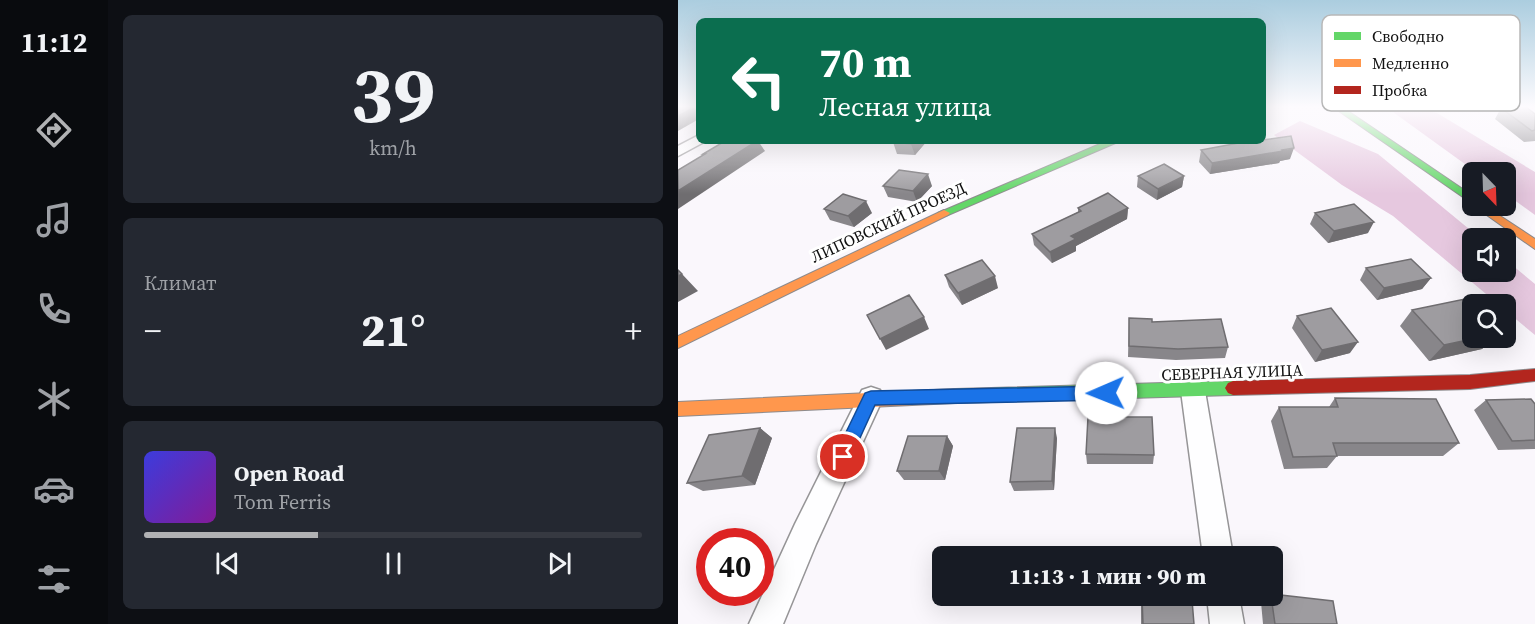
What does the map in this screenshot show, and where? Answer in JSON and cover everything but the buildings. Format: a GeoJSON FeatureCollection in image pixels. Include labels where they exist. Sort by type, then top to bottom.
{"type":"FeatureCollection","features":[{"type":"Feature","properties":{"kind":"street"},"geometry":{"type":"LineString","coordinates":[[1379,136],[1462,193]]}},
{"type":"Feature","properties":{"kind":"street"},"geometry":{"type":"LineString","coordinates":[[678,152],[696,141]]}},
{"type":"Feature","properties":{"kind":"street","name":"ЛИПОВСКИЙ ПРОЕЗД"},"geometry":{"type":"LineString","coordinates":[[678,342],[972,200],[1108,144]]}},
{"type":"Feature","properties":{"kind":"street"},"geometry":{"type":"LineString","coordinates":[[1493,216],[1535,246]]}},
{"type":"Feature","properties":{"kind":"street","name":"СЕВЕРНАЯ УЛИЦА"},"geometry":{"type":"LineString","coordinates":[[678,409],[871,398],[1194,391],[1363,383],[1470,382],[1535,375]]}},
{"type":"Feature","properties":{"kind":"street"},"geometry":{"type":"LineString","coordinates":[[1194,391],[1217,546]]}},
{"type":"Feature","properties":{"kind":"street"},"geometry":{"type":"LineString","coordinates":[[766,624],[871,398]]}},
{"type":"Feature","properties":{"kind":"street"},"geometry":{"type":"LineString","coordinates":[[1224,606],[1227,624]]}},
{"type":"Feature","properties":{"kind":"shaded area"},"geometry":{"type":"Polygon","coordinates":[[[1276,136],[1336,136],[1378,154],[1468,228],[1462,228],[1462,274],[1393,216],[1342,185],[1276,136]]]}},
{"type":"Feature","properties":{"kind":"shaded area"},"geometry":{"type":"Polygon","coordinates":[[[1426,136],[1475,136],[1535,172],[1535,215],[1516,201],[1516,162],[1462,162],[1426,136]]]}},
{"type":"Feature","properties":{"kind":"shaded area"},"geometry":{"type":"Polygon","coordinates":[[[1516,268],[1535,284],[1535,335],[1516,319],[1516,294],[1486,294],[1472,282],[1516,282],[1516,268]]]}},
{"type":"Feature","properties":{"kind":"traffic: fast"},"geometry":{"type":"LineString","coordinates":[[1379,136],[1462,193]]}},
{"type":"Feature","properties":{"kind":"traffic: fast"},"geometry":{"type":"LineString","coordinates":[[944,213],[1108,144]]}},
{"type":"Feature","properties":{"kind":"traffic: fast"},"geometry":{"type":"LineString","coordinates":[[955,396],[1233,388]]}},
{"type":"Feature","properties":{"kind":"traffic: slow"},"geometry":{"type":"LineString","coordinates":[[678,342],[944,213]]}},
{"type":"Feature","properties":{"kind":"traffic: slow"},"geometry":{"type":"LineString","coordinates":[[1493,216],[1535,245]]}},
{"type":"Feature","properties":{"kind":"traffic: slow"},"geometry":{"type":"LineString","coordinates":[[678,409],[955,396]]}},
{"type":"Feature","properties":{"kind":"traffic: jam"},"geometry":{"type":"LineString","coordinates":[[1233,388],[1470,382],[1535,375]]}},
{"type":"Feature","properties":{"kind":"route"},"geometry":{"type":"LineString","coordinates":[[843,457],[871,398],[1106,393]]}}]}
